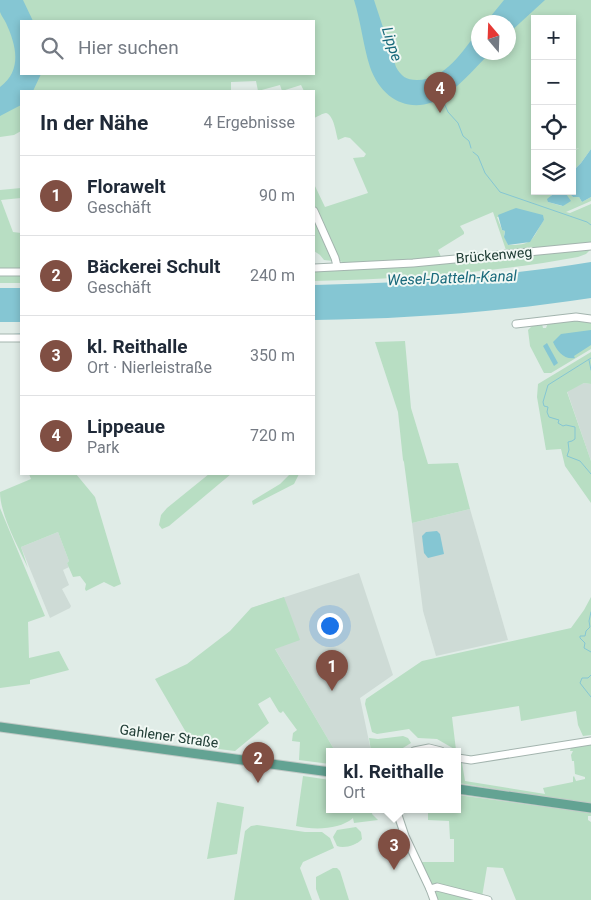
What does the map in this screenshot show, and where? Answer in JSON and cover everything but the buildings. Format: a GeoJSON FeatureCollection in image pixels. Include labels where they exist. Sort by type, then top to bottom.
{"type":"FeatureCollection","features":[{"type":"Feature","properties":{"kind":"main road","name":"Gahlener Straße"},"geometry":{"type":"LineString","coordinates":[[2,727],[326,771]]}},
{"type":"Feature","properties":{"kind":"main road"},"geometry":{"type":"LineString","coordinates":[[461,789],[591,808]]}},
{"type":"Feature","properties":{"kind":"street"},"geometry":{"type":"LineString","coordinates":[[315,214],[337,266]]}},
{"type":"Feature","properties":{"kind":"street","name":"Brückenweg"},"geometry":{"type":"LineString","coordinates":[[315,268],[413,262],[591,246]]}},
{"type":"Feature","properties":{"kind":"street"},"geometry":{"type":"LineString","coordinates":[[0,272],[20,272]]}},
{"type":"Feature","properties":{"kind":"street"},"geometry":{"type":"LineString","coordinates":[[516,324],[576,317],[591,319]]}},
{"type":"Feature","properties":{"kind":"street"},"geometry":{"type":"LineString","coordinates":[[0,338],[20,338]]}},
{"type":"Feature","properties":{"kind":"street"},"geometry":{"type":"LineString","coordinates":[[461,758],[471,760],[591,741]]}},
{"type":"Feature","properties":{"kind":"street"},"geometry":{"type":"LineString","coordinates":[[397,813],[404,836],[434,900]]}},
{"type":"Feature","properties":{"kind":"street"},"geometry":{"type":"LineString","coordinates":[[430,889],[437,887],[488,900]]}},
{"type":"Feature","properties":{"kind":"shaded area"},"geometry":{"type":"Polygon","coordinates":[[[584,383],[591,384],[591,461],[567,391],[584,383]]]}},
{"type":"Feature","properties":{"kind":"shaded area"},"geometry":{"type":"Polygon","coordinates":[[[470,509],[508,640],[436,656],[423,611],[412,523],[470,509]]]}},
{"type":"Feature","properties":{"kind":"shaded area"},"geometry":{"type":"Polygon","coordinates":[[[58,532],[69,561],[67,563],[69,567],[63,570],[69,585],[62,589],[71,606],[50,618],[21,547],[58,532]]]}},
{"type":"Feature","properties":{"kind":"shaded area"},"geometry":{"type":"Polygon","coordinates":[[[359,573],[393,675],[360,698],[370,748],[333,748],[251,608],[359,573]]]}},
{"type":"Feature","properties":{"kind":"green space"},"geometry":{"type":"Polygon","coordinates":[[[0,0],[591,0],[591,149],[576,168],[576,150],[579,148],[576,149],[576,15],[531,15],[531,195],[552,195],[548,202],[562,206],[566,195],[579,197],[582,202],[591,197],[591,201],[566,212],[570,213],[591,204],[591,244],[507,253],[493,212],[460,226],[464,234],[438,250],[442,259],[344,263],[338,260],[324,260],[315,252],[315,186],[325,207],[368,193],[353,158],[364,157],[366,154],[350,138],[345,137],[338,140],[329,114],[325,113],[315,118],[315,90],[304,90],[301,85],[285,90],[282,90],[280,85],[258,90],[256,81],[231,82],[231,90],[20,90],[20,132],[14,135],[0,137],[0,0]],[[497,217],[502,230],[505,231],[504,235],[508,245],[524,244],[532,239],[544,220],[497,217]]]}},
{"type":"Feature","properties":{"kind":"green space"},"geometry":{"type":"Polygon","coordinates":[[[20,188],[20,198],[1,200],[13,232],[20,233],[20,270],[0,270],[0,190],[20,188]]]}},
{"type":"Feature","properties":{"kind":"green space"},"geometry":{"type":"Polygon","coordinates":[[[591,249],[586,254],[578,257],[545,263],[414,277],[315,281],[315,270],[591,249]]]}},
{"type":"Feature","properties":{"kind":"green space"},"geometry":{"type":"Polygon","coordinates":[[[0,274],[20,274],[20,283],[0,283],[0,274]]]}},
{"type":"Feature","properties":{"kind":"green space"},"geometry":{"type":"Polygon","coordinates":[[[577,319],[591,321],[591,349],[551,373],[544,373],[530,346],[528,330],[532,326],[542,324],[543,328],[546,328],[548,323],[577,319]]]}},
{"type":"Feature","properties":{"kind":"green space"},"geometry":{"type":"Polygon","coordinates":[[[405,341],[411,408],[428,464],[458,463],[470,509],[412,523],[398,412],[375,342],[405,341]]]}},
{"type":"Feature","properties":{"kind":"green space"},"geometry":{"type":"Polygon","coordinates":[[[591,352],[591,384],[584,383],[567,392],[591,461],[591,503],[565,466],[561,449],[546,450],[537,397],[538,384],[591,352]]]}},
{"type":"Feature","properties":{"kind":"green space"},"geometry":{"type":"Polygon","coordinates":[[[29,475],[77,475],[95,497],[121,584],[114,587],[104,582],[86,591],[86,584],[80,576],[73,577],[58,532],[21,547],[28,568],[6,520],[0,492],[31,479],[29,475]]]}},
{"type":"Feature","properties":{"kind":"green space"},"geometry":{"type":"Polygon","coordinates":[[[208,475],[230,475],[169,526],[162,529],[159,525],[161,515],[208,475]]]}},
{"type":"Feature","properties":{"kind":"green space"},"geometry":{"type":"Polygon","coordinates":[[[289,475],[298,475],[294,484],[253,505],[252,501],[280,484],[289,475]]]}},
{"type":"Feature","properties":{"kind":"green space"},"geometry":{"type":"Polygon","coordinates":[[[0,508],[45,616],[28,622],[29,658],[59,651],[69,670],[30,680],[30,684],[0,688],[0,508]]]}},
{"type":"Feature","properties":{"kind":"green space"},"geometry":{"type":"Polygon","coordinates":[[[284,597],[300,640],[275,649],[333,748],[326,748],[326,763],[299,760],[300,742],[292,741],[293,733],[297,730],[283,711],[279,712],[270,697],[258,704],[269,723],[235,751],[194,746],[155,679],[187,664],[230,631],[251,608],[284,597]]]}},
{"type":"Feature","properties":{"kind":"green space"},"geometry":{"type":"Polygon","coordinates":[[[591,597],[591,735],[583,736],[578,725],[576,711],[521,721],[519,706],[452,717],[456,748],[437,739],[418,738],[409,729],[377,734],[372,732],[365,704],[366,699],[422,661],[571,628],[591,597]]]}},
{"type":"Feature","properties":{"kind":"green space"},"geometry":{"type":"Polygon","coordinates":[[[403,736],[408,738],[411,743],[403,748],[371,748],[369,738],[378,739],[403,736]]]}},
{"type":"Feature","properties":{"kind":"green space"},"geometry":{"type":"Polygon","coordinates":[[[591,744],[591,804],[461,783],[462,763],[465,781],[545,794],[543,788],[573,782],[574,776],[576,781],[585,779],[585,777],[575,774],[574,761],[572,761],[571,755],[573,751],[570,751],[571,747],[591,744]]]}},
{"type":"Feature","properties":{"kind":"green space"},"geometry":{"type":"Polygon","coordinates":[[[303,776],[326,779],[326,813],[372,813],[378,820],[354,823],[353,818],[341,825],[326,828],[296,826],[303,776]]]}},
{"type":"Feature","properties":{"kind":"green space"},"geometry":{"type":"Polygon","coordinates":[[[461,795],[591,813],[591,816],[588,816],[588,820],[591,822],[591,900],[516,900],[503,868],[487,867],[482,897],[432,884],[419,862],[454,862],[454,839],[450,839],[449,821],[428,820],[428,813],[461,813],[461,795]]]}},
{"type":"Feature","properties":{"kind":"green space"},"geometry":{"type":"Polygon","coordinates":[[[217,802],[244,807],[237,854],[207,859],[217,802]]]}},
{"type":"Feature","properties":{"kind":"green space"},"geometry":{"type":"Polygon","coordinates":[[[257,825],[305,832],[322,832],[330,838],[334,848],[303,862],[300,868],[312,900],[234,900],[245,831],[251,826],[257,825]]]}},
{"type":"Feature","properties":{"kind":"green space"},"geometry":{"type":"Polygon","coordinates":[[[356,827],[361,832],[362,839],[350,846],[337,846],[333,837],[337,830],[356,827]]]}},
{"type":"Feature","properties":{"kind":"green space"},"geometry":{"type":"Polygon","coordinates":[[[333,868],[337,868],[340,871],[349,900],[320,900],[316,889],[316,877],[333,868]]]}},
{"type":"Feature","properties":{"kind":"green space"},"geometry":{"type":"Polygon","coordinates":[[[439,890],[484,900],[437,900],[435,893],[439,890]]]}},
{"type":"Feature","properties":{"kind":"water"},"geometry":{"type":"Polygon","coordinates":[[[0,0],[23,0],[33,20],[20,20],[20,75],[41,75],[33,90],[20,90],[20,106],[0,116],[0,87],[12,73],[15,65],[15,48],[0,12],[0,0]]]}},
{"type":"Feature","properties":{"kind":"water"},"geometry":{"type":"Polygon","coordinates":[[[354,0],[374,0],[396,67],[407,78],[413,80],[427,79],[445,70],[471,40],[471,60],[483,60],[455,88],[437,100],[425,104],[413,105],[402,103],[392,98],[376,80],[370,67],[354,0]]]}},
{"type":"Feature","properties":{"kind":"water"},"geometry":{"type":"Polygon","coordinates":[[[504,0],[545,0],[516,27],[516,15],[492,15],[504,0]]]}},
{"type":"Feature","properties":{"kind":"water"},"geometry":{"type":"Polygon","coordinates":[[[591,149],[591,197],[582,202],[579,197],[571,195],[576,195],[576,168],[591,149]]]}},
{"type":"Feature","properties":{"kind":"water"},"geometry":{"type":"Polygon","coordinates":[[[552,195],[567,195],[571,201],[563,206],[548,202],[547,199],[552,195]]]}},
{"type":"Feature","properties":{"kind":"water"},"geometry":{"type":"Polygon","coordinates":[[[516,208],[543,215],[544,220],[530,242],[508,245],[504,237],[505,231],[502,230],[498,215],[516,208]]]}},
{"type":"Feature","properties":{"kind":"water"},"geometry":{"type":"Polygon","coordinates":[[[591,262],[591,298],[453,314],[315,320],[315,285],[384,283],[453,278],[591,262]]]}},
{"type":"Feature","properties":{"kind":"water"},"geometry":{"type":"Polygon","coordinates":[[[0,288],[20,288],[20,322],[0,322],[0,288]]]}},
{"type":"Feature","properties":{"kind":"water"},"geometry":{"type":"Polygon","coordinates":[[[591,330],[591,345],[574,356],[575,358],[567,358],[561,354],[553,342],[561,334],[591,330]]]}},
{"type":"Feature","properties":{"kind":"water"},"geometry":{"type":"Polygon","coordinates":[[[547,343],[558,363],[554,366],[543,346],[547,343]]]}},
{"type":"Feature","properties":{"kind":"water"},"geometry":{"type":"Polygon","coordinates":[[[437,531],[440,534],[444,554],[428,558],[424,553],[422,536],[426,532],[437,531]]]}},
{"type":"Feature","properties":{"kind":"waterway"},"geometry":{"type":"LineString","coordinates":[[441,96],[448,112],[458,123],[463,136],[469,141],[471,148]]}},
{"type":"Feature","properties":{"kind":"waterway"},"geometry":{"type":"LineString","coordinates":[[473,152],[478,156],[485,173],[500,192],[591,225]]}},
{"type":"Feature","properties":{"kind":"waterway"},"geometry":{"type":"LineString","coordinates":[[5,335],[20,334]]}},
{"type":"Feature","properties":{"kind":"waterway"},"geometry":{"type":"LineString","coordinates":[[591,358],[548,385],[543,402],[544,406],[548,407],[549,417],[559,420],[558,423],[563,426],[575,427],[575,439],[568,442],[569,450],[567,456],[580,461],[591,474]]}},
{"type":"Feature","properties":{"kind":"waterway"},"geometry":{"type":"LineString","coordinates":[[589,360],[591,370]]}},
{"type":"Feature","properties":{"kind":"waterway"},"geometry":{"type":"LineString","coordinates":[[591,612],[590,627],[586,631],[585,636],[580,636],[585,643],[584,648],[591,652]]}},
{"type":"Feature","properties":{"kind":"waterway"},"geometry":{"type":"LineString","coordinates":[[591,675],[588,678],[582,678],[580,683],[591,697]]}},
{"type":"Feature","properties":{"kind":"place","name":"Lippeaue"},"geometry":{"type":"Point","coordinates":[440,113]}},
{"type":"Feature","properties":{"kind":"place","name":"Florawelt"},"geometry":{"type":"Point","coordinates":[332,691]}},
{"type":"Feature","properties":{"kind":"place","name":"Bäckerei Schult"},"geometry":{"type":"Point","coordinates":[258,783]}},
{"type":"Feature","properties":{"kind":"place","name":"kl. Reithalle"},"geometry":{"type":"Point","coordinates":[394,870]}},
{"type":"Feature","properties":{"kind":"water label","name":"Lippe"},"geometry":{"type":"Point","coordinates":[392,44]}},
{"type":"Feature","properties":{"kind":"water label","name":"Wesel-Datteln-Kanal"},"geometry":{"type":"Point","coordinates":[452,278]}}]}
